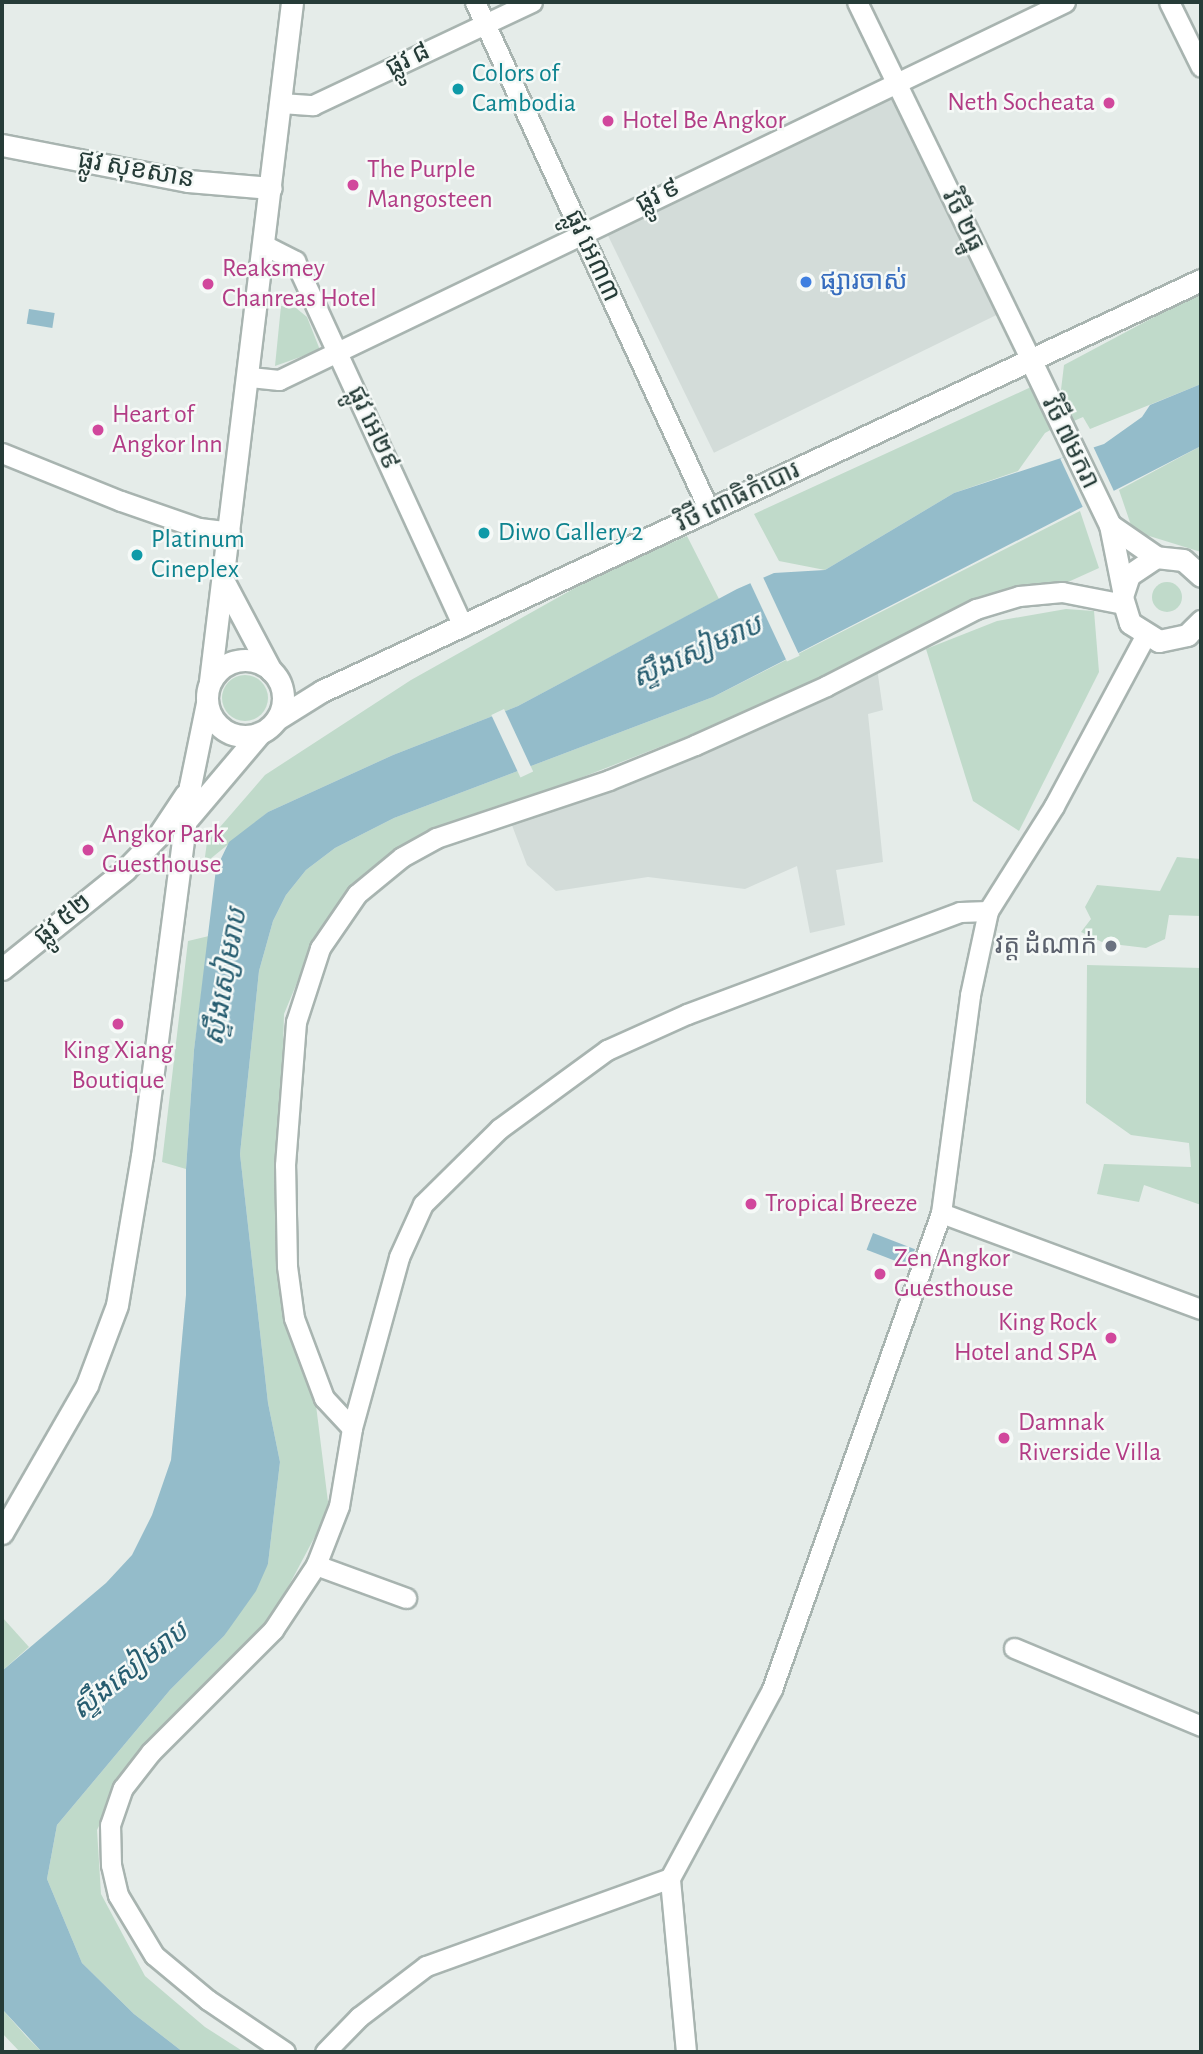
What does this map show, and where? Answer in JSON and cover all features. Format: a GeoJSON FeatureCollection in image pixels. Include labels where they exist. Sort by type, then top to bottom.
{"type":"FeatureCollection","features":[{"type":"Feature","properties":{"kind":"main road"},"geometry":{"type":"LineString","coordinates":[[2,1533],[87,1385],[117,1305],[142,1156],[190,786],[207,703],[225,584],[292,2]]}},
{"type":"Feature","properties":{"kind":"main road","name":"ផ្លូវ សុខសាន"},"geometry":{"type":"LineString","coordinates":[[2,145],[188,181],[271,188]]}},
{"type":"Feature","properties":{"kind":"main road","name":"វិថី ពោធិកំបោរ"},"geometry":{"type":"LineString","coordinates":[[277,719],[322,691],[1201,280]]}},
{"type":"Feature","properties":{"kind":"main road","name":"វិថី ៧មករា"},"geometry":{"type":"LineString","coordinates":[[1031,360],[1106,517],[1123,597]]}},
{"type":"Feature","properties":{"kind":"main road","name":"វិថី ៧មករា"},"geometry":{"type":"LineString","coordinates":[[1106,517],[1156,557]]}},
{"type":"Feature","properties":{"kind":"main road"},"geometry":{"type":"LineString","coordinates":[[1197,629],[1174,640],[1145,636],[1130,623],[1123,597],[1129,575],[1156,557],[1170,556],[1200,570]]}},
{"type":"Feature","properties":{"kind":"main road"},"geometry":{"type":"LineString","coordinates":[[207,703],[225,731],[236,736],[260,733],[277,719],[283,697],[225,584]]}},
{"type":"Feature","properties":{"kind":"main road"},"geometry":{"type":"LineString","coordinates":[[210,681],[232,662],[246,660],[322,691]]}},
{"type":"Feature","properties":{"kind":"main road","name":"ផ្លូវ ៥២"},"geometry":{"type":"LineString","coordinates":[[125,870],[152,856],[186,821],[260,733]]}},
{"type":"Feature","properties":{"kind":"main road","name":"ផ្លូវ ៥២"},"geometry":{"type":"LineString","coordinates":[[2,969],[125,870],[158,836],[190,786]]}},
{"type":"Feature","properties":{"kind":"main road"},"geometry":{"type":"LineString","coordinates":[[152,856],[171,859],[179,874]]}},
{"type":"Feature","properties":{"kind":"street","name":"ផ្លូវ អេ៣៣"},"geometry":{"type":"LineString","coordinates":[[475,2],[709,510]]}},
{"type":"Feature","properties":{"kind":"street","name":"ផ្លូវ ៨"},"geometry":{"type":"LineString","coordinates":[[281,103],[313,105],[532,2]]}},
{"type":"Feature","properties":{"kind":"street","name":"វិថី ២ធ្នូ"},"geometry":{"type":"LineString","coordinates":[[857,2],[1031,360]]}},
{"type":"Feature","properties":{"kind":"street","name":"ផ្លូវ ៩"},"geometry":{"type":"LineString","coordinates":[[250,377],[279,380],[895,81],[1065,2]]}},
{"type":"Feature","properties":{"kind":"street"},"geometry":{"type":"LineString","coordinates":[[1168,2],[1201,67]]}},
{"type":"Feature","properties":{"kind":"street","name":"ផ្លូវ អេ២៩"},"geometry":{"type":"LineString","coordinates":[[266,246],[295,261],[463,625]]}},
{"type":"Feature","properties":{"kind":"street"},"geometry":{"type":"LineString","coordinates":[[2,453],[121,501],[199,528],[230,532]]}},
{"type":"Feature","properties":{"kind":"street"},"geometry":{"type":"LineString","coordinates":[[352,1428],[324,1398],[294,1318],[287,1266],[285,1165],[296,1022],[320,948],[357,894],[402,857],[436,838],[609,780],[695,745],[826,686],[976,609],[1019,596],[1062,592],[1123,597]]}},
{"type":"Feature","properties":{"kind":"street"},"geometry":{"type":"LineString","coordinates":[[686,2052],[670,1878],[772,1689],[941,1213],[970,995],[988,911],[1054,806],[1145,636]]}},
{"type":"Feature","properties":{"kind":"street"},"geometry":{"type":"LineString","coordinates":[[285,2052],[208,2000],[154,1955],[118,1895],[109,1846],[110,1825],[123,1788],[151,1752],[273,1630],[316,1565],[340,1506],[352,1428],[399,1257],[423,1204],[499,1129],[607,1050],[687,1014],[960,912],[988,911]]}},
{"type":"Feature","properties":{"kind":"street"},"geometry":{"type":"LineString","coordinates":[[941,1213],[1201,1309]]}},
{"type":"Feature","properties":{"kind":"street"},"geometry":{"type":"LineString","coordinates":[[316,1565],[406,1598]]}},
{"type":"Feature","properties":{"kind":"street"},"geometry":{"type":"LineString","coordinates":[[1014,1648],[1201,1726]]}},
{"type":"Feature","properties":{"kind":"street"},"geometry":{"type":"LineString","coordinates":[[325,2052],[359,2017],[426,1966],[670,1878]]}},
{"type":"Feature","properties":{"kind":"shaded area","name":"ផ្សារចាស់"},"geometry":{"type":"Polygon","coordinates":[[[891,95],[998,314],[714,453],[607,234],[891,95]]]}},
{"type":"Feature","properties":{"kind":"shaded area"},"geometry":{"type":"Polygon","coordinates":[[[876,661],[883,710],[868,714],[883,862],[836,870],[845,925],[810,933],[797,866],[745,889],[648,877],[556,891],[527,865],[510,820],[876,661]]]}},
{"type":"Feature","properties":{"kind":"green space"},"geometry":{"type":"Polygon","coordinates":[[[1201,292],[1201,384],[1090,429],[1083,417],[1067,424],[1060,398],[1064,365],[1201,292]]]}},
{"type":"Feature","properties":{"kind":"green space"},"geometry":{"type":"Polygon","coordinates":[[[281,306],[296,308],[307,317],[320,350],[275,366],[281,306]]]}},
{"type":"Feature","properties":{"kind":"green space"},"geometry":{"type":"Polygon","coordinates":[[[1031,387],[1054,428],[1045,433],[1018,471],[954,493],[825,570],[779,561],[754,514],[1031,387]]]}},
{"type":"Feature","properties":{"kind":"green space"},"geometry":{"type":"Polygon","coordinates":[[[1201,446],[1201,552],[1133,531],[1119,490],[1201,446]]]}},
{"type":"Feature","properties":{"kind":"green space"},"geometry":{"type":"Polygon","coordinates":[[[1080,511],[1099,568],[1057,587],[931,623],[829,681],[406,846],[311,949],[284,1014],[279,1201],[314,1389],[329,1510],[270,1621],[127,1770],[97,1830],[101,1894],[145,1976],[205,2027],[244,2052],[183,2052],[134,2014],[82,1963],[47,1879],[57,1825],[170,1690],[224,1636],[268,1564],[280,1462],[268,1403],[240,1154],[259,971],[273,921],[286,895],[306,870],[335,848],[394,818],[713,697],[1080,511]]]}},
{"type":"Feature","properties":{"kind":"green space"},"geometry":{"type":"Polygon","coordinates":[[[687,536],[719,599],[518,706],[393,755],[268,812],[204,864],[207,842],[265,775],[411,680],[607,570],[687,536]]]}},
{"type":"Feature","properties":{"kind":"green space"},"geometry":{"type":"Polygon","coordinates":[[[1167,582],[1177,587],[1182,597],[1177,607],[1167,612],[1157,607],[1152,597],[1157,587],[1167,582]]]}},
{"type":"Feature","properties":{"kind":"green space"},"geometry":{"type":"Polygon","coordinates":[[[1066,609],[1094,611],[1099,672],[1019,831],[973,801],[926,649],[997,621],[1066,609]]]}},
{"type":"Feature","properties":{"kind":"green space"},"geometry":{"type":"Polygon","coordinates":[[[245,675],[261,682],[268,698],[261,714],[245,721],[229,714],[222,698],[229,682],[245,675]]]}},
{"type":"Feature","properties":{"kind":"green space"},"geometry":{"type":"Polygon","coordinates":[[[1177,857],[1201,859],[1201,916],[1169,915],[1165,939],[1146,948],[1104,943],[1081,932],[1091,919],[1085,907],[1097,885],[1160,891],[1177,857]]]}},
{"type":"Feature","properties":{"kind":"green space"},"geometry":{"type":"Polygon","coordinates":[[[209,936],[194,1050],[186,1169],[162,1162],[188,941],[209,936]]]}},
{"type":"Feature","properties":{"kind":"green space"},"geometry":{"type":"Polygon","coordinates":[[[1087,965],[1201,968],[1201,1205],[1144,1185],[1139,1202],[1097,1194],[1104,1164],[1191,1167],[1189,1143],[1131,1135],[1086,1103],[1087,965]]]}},
{"type":"Feature","properties":{"kind":"green space"},"geometry":{"type":"Polygon","coordinates":[[[2,1617],[29,1647],[2,1671],[2,1617]]]}},
{"type":"Feature","properties":{"kind":"green space"},"geometry":{"type":"Polygon","coordinates":[[[2,2009],[42,2052],[20,2052],[2,2033],[2,2009]]]}},
{"type":"Feature","properties":{"kind":"water"},"geometry":{"type":"Polygon","coordinates":[[[29,309],[55,313],[52,328],[27,324],[29,309]]]}},
{"type":"Feature","properties":{"kind":"water","name":"ស្ទឹងសៀមរាប"},"geometry":{"type":"Polygon","coordinates":[[[1201,384],[1201,446],[713,697],[394,818],[335,848],[306,870],[286,895],[273,921],[259,971],[240,1154],[268,1403],[280,1462],[268,1564],[256,1591],[224,1636],[170,1690],[57,1825],[47,1879],[82,1963],[134,2014],[183,2052],[42,2052],[2,2009],[2,1671],[106,1583],[132,1555],[152,1515],[171,1460],[186,1295],[186,1169],[194,1050],[216,869],[229,842],[268,812],[393,755],[518,706],[737,589],[774,573],[825,570],[954,493],[1104,444],[1142,417],[1150,405],[1201,384]]]}},
{"type":"Feature","properties":{"kind":"water"},"geometry":{"type":"Polygon","coordinates":[[[873,1233],[915,1249],[909,1266],[867,1250],[873,1233]]]}},
{"type":"Feature","properties":{"kind":"pier"},"geometry":{"type":"Polygon","coordinates":[[[1092,444],[1116,496],[1084,510],[1060,459],[1092,444]]]}},
{"type":"Feature","properties":{"kind":"pier"},"geometry":{"type":"Polygon","coordinates":[[[762,575],[800,656],[787,662],[749,581],[762,575]]]}},
{"type":"Feature","properties":{"kind":"pier"},"geometry":{"type":"Polygon","coordinates":[[[504,709],[533,772],[520,777],[491,715],[504,709]]]}},
{"type":"Feature","properties":{"kind":"place","name":"Colors of Cambodia"},"geometry":{"type":"Point","coordinates":[458,89]}},
{"type":"Feature","properties":{"kind":"place","name":"Neth Socheata"},"geometry":{"type":"Point","coordinates":[1109,103]}},
{"type":"Feature","properties":{"kind":"place","name":"Hotel Be Angkor"},"geometry":{"type":"Point","coordinates":[608,121]}},
{"type":"Feature","properties":{"kind":"place","name":"The Purple Mangosteen"},"geometry":{"type":"Point","coordinates":[353,185]}},
{"type":"Feature","properties":{"kind":"place","name":"ផ្សារចាស់"},"geometry":{"type":"Point","coordinates":[806,282]}},
{"type":"Feature","properties":{"kind":"place","name":"Reaksmey Chanreas Hotel"},"geometry":{"type":"Point","coordinates":[208,284]}},
{"type":"Feature","properties":{"kind":"place","name":"Heart of Angkor Inn"},"geometry":{"type":"Point","coordinates":[98,430]}},
{"type":"Feature","properties":{"kind":"place","name":"Diwo Gallery 2"},"geometry":{"type":"Point","coordinates":[484,533]}},
{"type":"Feature","properties":{"kind":"place","name":"Platinum Cineplex"},"geometry":{"type":"Point","coordinates":[137,555]}},
{"type":"Feature","properties":{"kind":"place","name":"Angkor Park Guesthouse"},"geometry":{"type":"Point","coordinates":[88,850]}},
{"type":"Feature","properties":{"kind":"place","name":"វត្ត ដំំណាក់"},"geometry":{"type":"Point","coordinates":[1111,946]}},
{"type":"Feature","properties":{"kind":"place","name":"King Xiang Boutique"},"geometry":{"type":"Point","coordinates":[118,1024]}},
{"type":"Feature","properties":{"kind":"place","name":"Tropical Breeze"},"geometry":{"type":"Point","coordinates":[751,1204]}},
{"type":"Feature","properties":{"kind":"place","name":"Zen Angkor Guesthouse"},"geometry":{"type":"Point","coordinates":[880,1274]}},
{"type":"Feature","properties":{"kind":"place","name":"King Rock Hotel and SPA"},"geometry":{"type":"Point","coordinates":[1111,1338]}},
{"type":"Feature","properties":{"kind":"place","name":"Damnak Riverside Villa"},"geometry":{"type":"Point","coordinates":[1004,1438]}}]}
